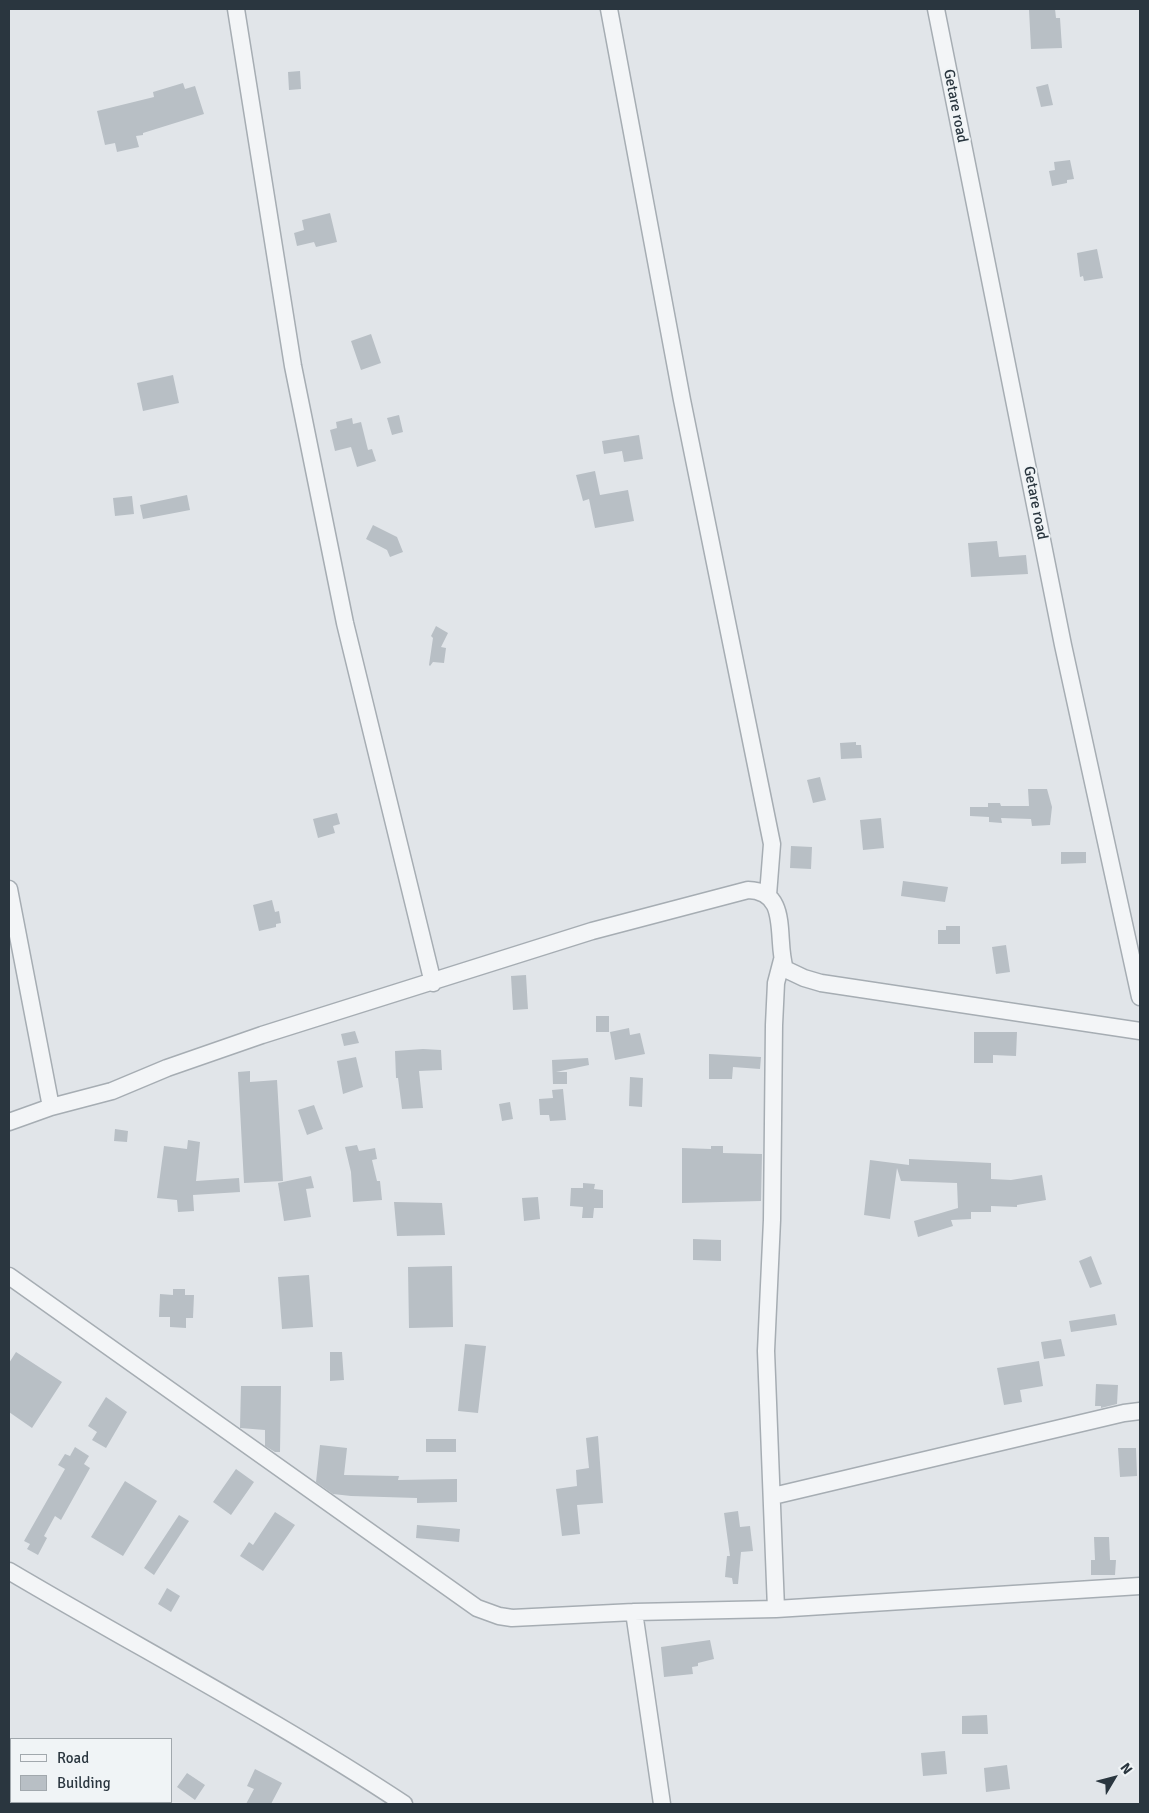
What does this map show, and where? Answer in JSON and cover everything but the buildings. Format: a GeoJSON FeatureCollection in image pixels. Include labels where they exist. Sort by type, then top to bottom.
{"type":"FeatureCollection","features":[{"type":"Feature","properties":{"kind":"street"},"geometry":{"type":"LineString","coordinates":[[236,9],[293,366],[345,623],[433,982]]}},
{"type":"Feature","properties":{"kind":"street"},"geometry":{"type":"LineString","coordinates":[[610,9],[682,400],[772,844],[768,895]]}},
{"type":"Feature","properties":{"kind":"street","name":"Getare road"},"geometry":{"type":"LineString","coordinates":[[936,9],[1063,645],[1140,997]]}},
{"type":"Feature","properties":{"kind":"street"},"geometry":{"type":"LineString","coordinates":[[9,889],[51,1107]]}},
{"type":"Feature","properties":{"kind":"street"},"geometry":{"type":"LineString","coordinates":[[9,1122],[51,1107],[112,1091],[167,1068],[262,1035],[592,931],[748,890],[759,891],[768,895],[779,911],[782,960],[785,969],[804,978],[821,983],[1140,1031]]}},
{"type":"Feature","properties":{"kind":"street"},"geometry":{"type":"LineString","coordinates":[[776,1609],[766,1351],[772,1220],[776,983],[782,960]]}},
{"type":"Feature","properties":{"kind":"street"},"geometry":{"type":"LineString","coordinates":[[9,1276],[478,1608],[494,1615],[512,1618],[634,1612],[776,1609],[1140,1586]]}},
{"type":"Feature","properties":{"kind":"street"},"geometry":{"type":"LineString","coordinates":[[773,1496],[1124,1413],[1140,1411]]}},
{"type":"Feature","properties":{"kind":"street"},"geometry":{"type":"LineString","coordinates":[[9,1571],[330,1755],[404,1804]]}},
{"type":"Feature","properties":{"kind":"street"},"geometry":{"type":"LineString","coordinates":[[634,1612],[662,1804]]}}]}
